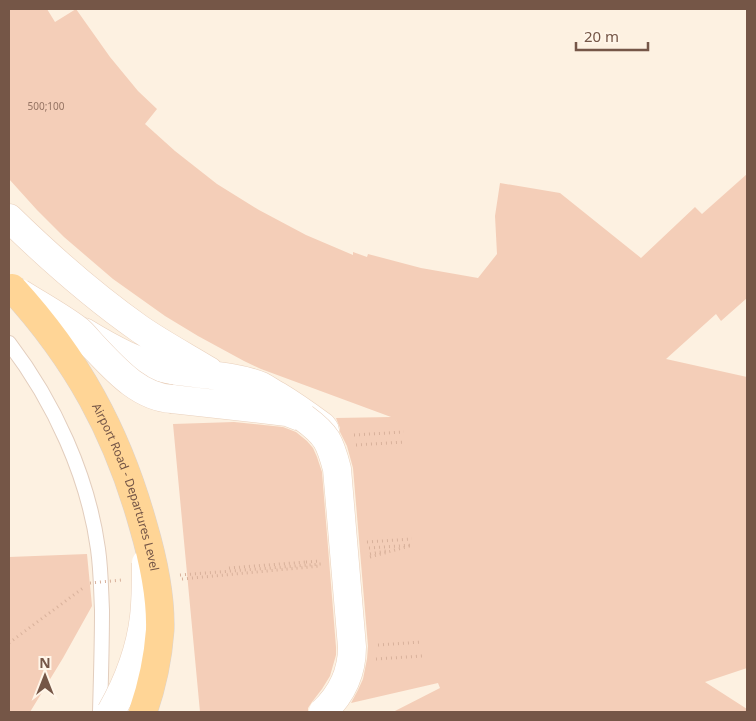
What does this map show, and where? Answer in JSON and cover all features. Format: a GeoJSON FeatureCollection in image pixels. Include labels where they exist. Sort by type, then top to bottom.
{"type":"FeatureCollection","features":[{"type":"Feature","properties":{"kind":"main road"},"geometry":{"type":"LineString","coordinates":[[9,218],[65,271],[119,314],[149,335],[219,377]]}},
{"type":"Feature","properties":{"kind":"main road"},"geometry":{"type":"LineString","coordinates":[[12,288],[126,356],[163,368],[251,383],[263,387],[322,426],[331,441],[337,469],[354,654],[346,679],[338,695],[321,712]]}},
{"type":"Feature","properties":{"kind":"main road"},"geometry":{"type":"LineString","coordinates":[[12,288],[79,331],[129,381],[150,393],[167,399],[287,412],[304,418],[331,441]]}},
{"type":"Feature","properties":{"kind":"main road","name":"Airport Road - Departures Level"},"geometry":{"type":"LineString","coordinates":[[12,288],[54,338],[90,392],[120,455],[134,496],[154,567],[160,630],[153,679],[144,712]]}},
{"type":"Feature","properties":{"kind":"main road"},"geometry":{"type":"LineString","coordinates":[[111,712],[130,676],[140,640],[144,612],[147,538]]}},
{"type":"Feature","properties":{"kind":"lane"},"geometry":{"type":"LineString","coordinates":[[9,343],[53,413],[77,465],[93,518],[101,572],[100,712]]}},
{"type":"Feature","properties":{"kind":"path"},"geometry":{"type":"LineString","coordinates":[[331,441],[404,432]]}},
{"type":"Feature","properties":{"kind":"path"},"geometry":{"type":"LineString","coordinates":[[331,441],[404,442]]}},
{"type":"Feature","properties":{"kind":"path"},"geometry":{"type":"LineString","coordinates":[[345,555],[412,539]]}},
{"type":"Feature","properties":{"kind":"path"},"geometry":{"type":"LineString","coordinates":[[345,555],[413,545]]}},
{"type":"Feature","properties":{"kind":"path"},"geometry":{"type":"LineString","coordinates":[[413,545],[345,555],[178,578],[345,555],[413,545]]}},
{"type":"Feature","properties":{"kind":"path"},"geometry":{"type":"LineString","coordinates":[[229,568],[306,562]]}},
{"type":"Feature","properties":{"kind":"path"},"geometry":{"type":"LineString","coordinates":[[9,643],[90,583],[129,580]]}},
{"type":"Feature","properties":{"kind":"path"},"geometry":{"type":"LineString","coordinates":[[354,654],[422,642]]}},
{"type":"Feature","properties":{"kind":"path"},"geometry":{"type":"LineString","coordinates":[[354,654],[422,656]]}},
{"type":"Feature","properties":{"kind":"building"},"geometry":{"type":"Polygon","coordinates":[[[9,9],[47,9],[55,22],[76,9],[110,57],[138,91],[157,109],[145,124],[175,151],[217,184],[259,210],[306,235],[353,255],[353,252],[367,257],[368,254],[421,268],[478,278],[497,254],[495,216],[500,183],[560,193],[641,258],[695,207],[702,214],[747,174],[747,298],[721,321],[716,314],[666,359],[747,377],[747,668],[705,682],[747,709],[747,712],[393,712],[440,688],[438,683],[351,703],[363,679],[368,646],[353,468],[336,418],[391,417],[261,369],[198,336],[165,316],[113,279],[64,237],[37,210],[9,179],[9,9]]]}},
{"type":"Feature","properties":{"kind":"building"},"geometry":{"type":"Polygon","coordinates":[[[234,422],[283,427],[296,432],[313,448],[322,472],[336,655],[330,676],[308,708],[308,712],[200,712],[173,424],[234,422]]]}},
{"type":"Feature","properties":{"kind":"building"},"geometry":{"type":"Polygon","coordinates":[[[87,554],[92,606],[30,712],[9,712],[9,557],[87,554]]]}}]}
